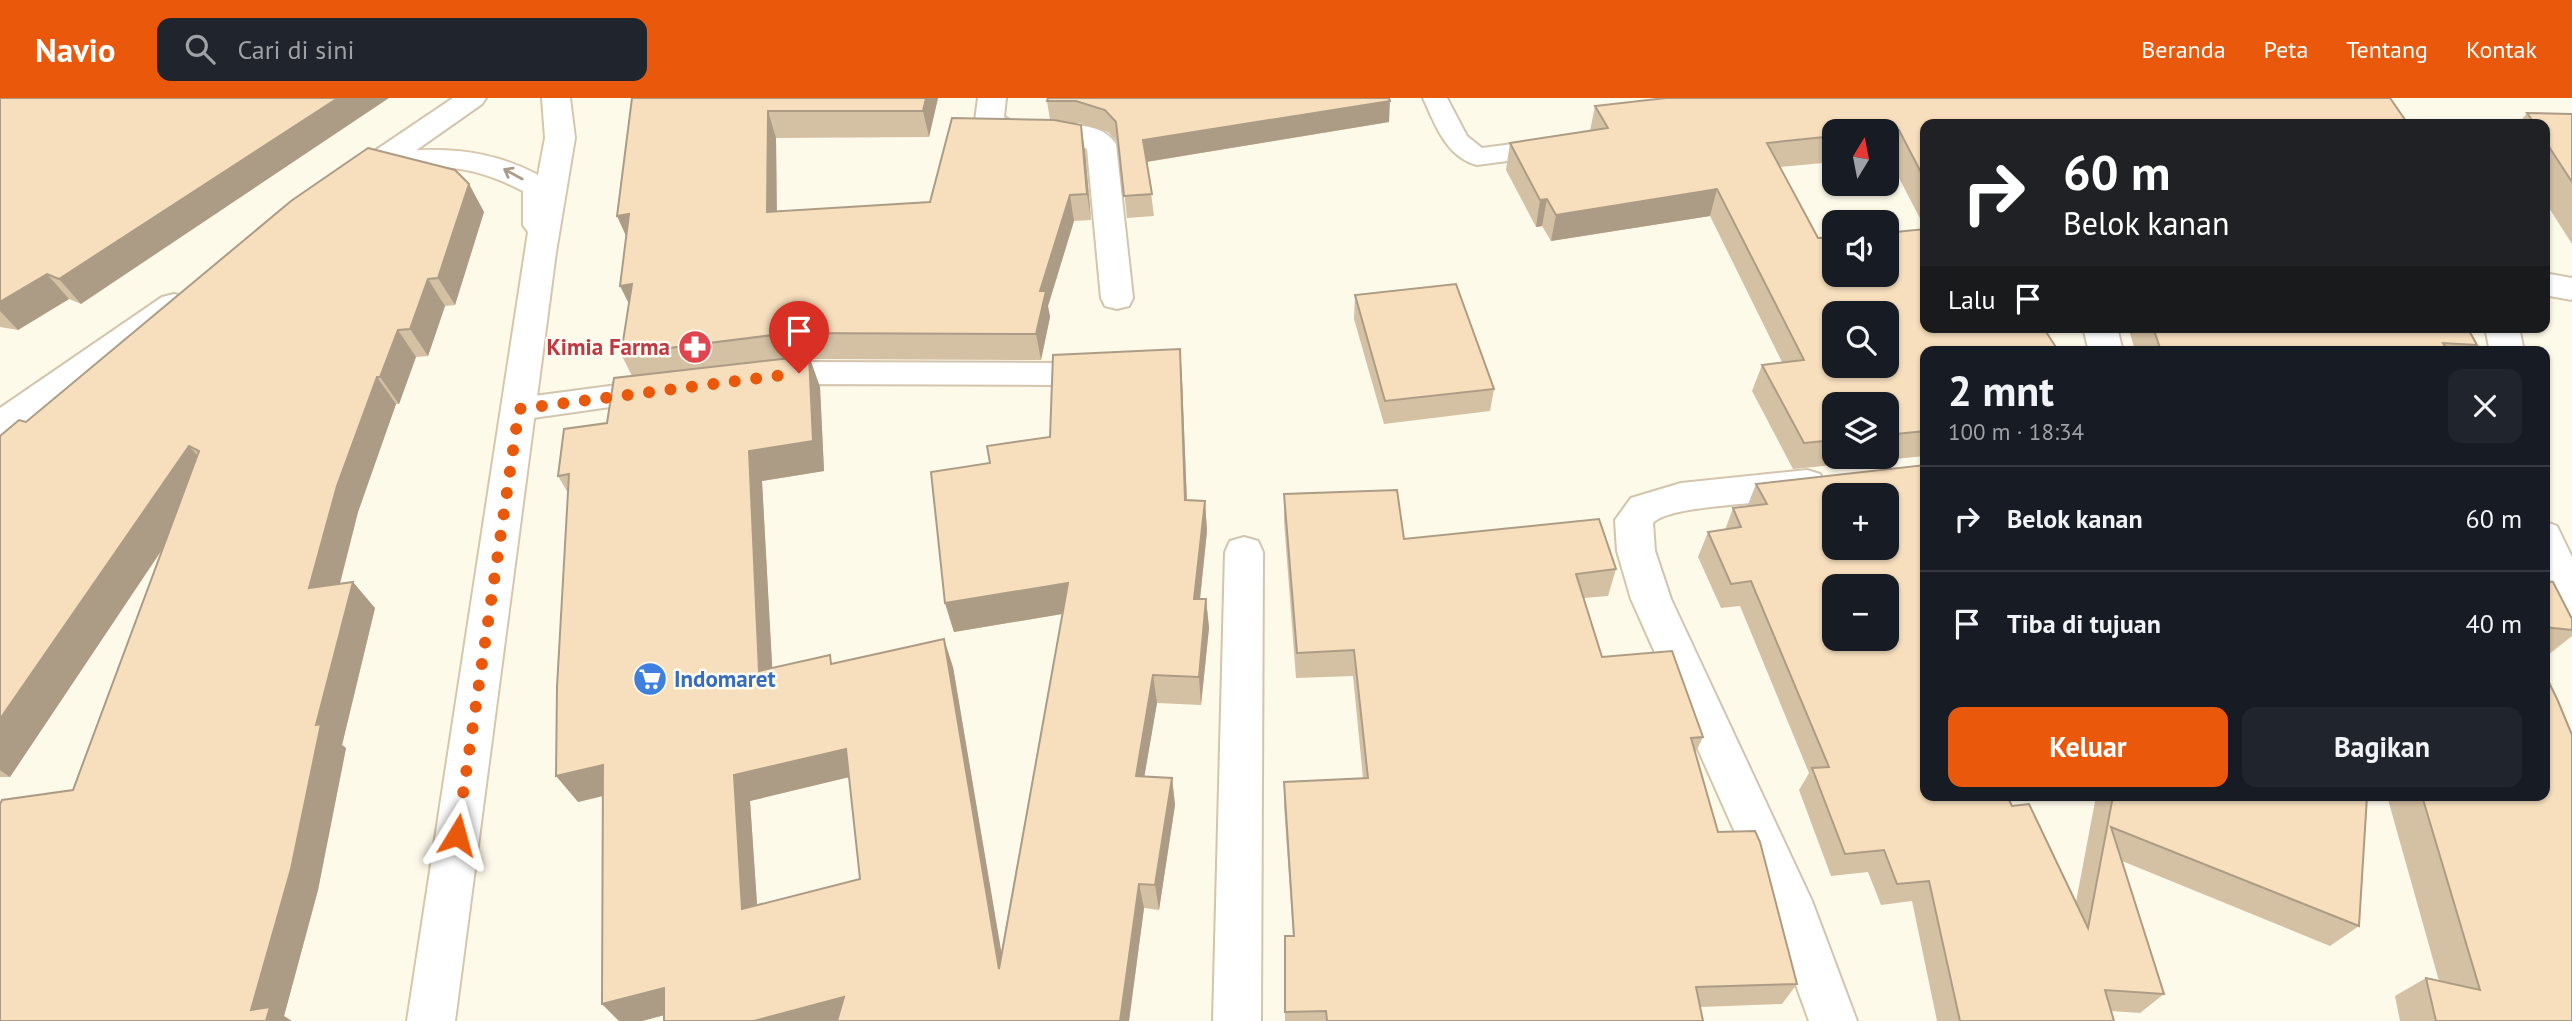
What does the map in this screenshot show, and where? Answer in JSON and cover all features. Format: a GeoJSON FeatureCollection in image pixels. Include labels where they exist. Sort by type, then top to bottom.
{"type":"FeatureCollection","features":[{"type":"Feature","properties":{"kind":"street"},"geometry":{"type":"LineString","coordinates":[[322,202],[472,98]]}},
{"type":"Feature","properties":{"kind":"street"},"geometry":{"type":"LineString","coordinates":[[430,1021],[540,252],[560,138],[556,98]]}},
{"type":"Feature","properties":{"kind":"street"},"geometry":{"type":"LineString","coordinates":[[992,98],[989,105],[990,121],[1009,133],[1079,135],[1101,144],[1117,298]]}},
{"type":"Feature","properties":{"kind":"street"},"geometry":{"type":"LineString","coordinates":[[378,162],[443,155],[477,159],[504,168],[538,187],[540,252]]}},
{"type":"Feature","properties":{"kind":"street"},"geometry":{"type":"LineString","coordinates":[[2550,285],[2572,289]]}},
{"type":"Feature","properties":{"kind":"street"},"geometry":{"type":"LineString","coordinates":[[0,426],[197,289]]}},
{"type":"Feature","properties":{"kind":"street"},"geometry":{"type":"LineString","coordinates":[[1833,1021],[1789,901],[1651,599],[1636,551],[1634,520],[1644,508],[1681,497],[1844,481]]}},
{"type":"Feature","properties":{"kind":"street"},"geometry":{"type":"LineString","coordinates":[[2550,551],[2572,604]]}},
{"type":"Feature","properties":{"kind":"street"},"geometry":{"type":"LineString","coordinates":[[1237,1021],[1244,552]]}},
{"type":"Feature","properties":{"kind":"lane"},"geometry":{"type":"LineString","coordinates":[[1434,98],[1456,139],[1477,157],[1552,148]]}},
{"type":"Feature","properties":{"kind":"lane"},"geometry":{"type":"LineString","coordinates":[[744,379],[799,373],[1053,374]]}},
{"type":"Feature","properties":{"kind":"lane"},"geometry":{"type":"LineString","coordinates":[[519,409],[678,388]]}},
{"type":"Feature","properties":{"kind":"building"},"geometry":{"type":"Polygon","coordinates":[[[0,98],[338,98],[59,279],[47,274],[0,302],[0,98]]]}},
{"type":"Feature","properties":{"kind":"building"},"geometry":{"type":"Polygon","coordinates":[[[632,98],[926,98],[923,111],[768,111],[767,212],[930,202],[952,118],[1054,120],[1081,125],[1087,194],[1070,195],[1040,291],[1046,291],[1036,334],[789,333],[621,354],[632,284],[620,286],[629,214],[617,216],[632,98]]]}},
{"type":"Feature","properties":{"kind":"building"},"geometry":{"type":"Polygon","coordinates":[[[1048,98],[1389,98],[1390,101],[1143,140],[1152,194],[1124,196],[1116,122],[1105,110],[1076,101],[1047,101],[1048,98]]]}},
{"type":"Feature","properties":{"kind":"building"},"geometry":{"type":"Polygon","coordinates":[[[1666,98],[2390,98],[2405,119],[1920,119],[1920,170],[1899,130],[1899,119],[1822,119],[1822,137],[1767,143],[1818,238],[1822,238],[1822,287],[1899,287],[1899,232],[1920,230],[1920,333],[2047,333],[2055,346],[1920,346],[1920,432],[1899,434],[1899,392],[1822,392],[1822,441],[1804,443],[1762,365],[1804,360],[1717,189],[1556,215],[1547,199],[1540,200],[1510,143],[1608,128],[1595,106],[1666,98]]]}},
{"type":"Feature","properties":{"kind":"building"},"geometry":{"type":"Polygon","coordinates":[[[2527,113],[2572,114],[2572,182],[2550,148],[2550,119],[2531,119],[2527,113]]]}},
{"type":"Feature","properties":{"kind":"building"},"geometry":{"type":"Polygon","coordinates":[[[368,148],[455,170],[469,184],[438,278],[428,279],[410,329],[398,330],[380,377],[377,377],[337,486],[309,588],[353,582],[316,725],[321,724],[291,869],[251,1010],[270,1007],[266,1021],[0,1021],[0,804],[2,800],[73,790],[199,451],[189,446],[0,719],[0,436],[19,420],[26,422],[291,201],[368,148]]]}},
{"type":"Feature","properties":{"kind":"building"},"geometry":{"type":"Polygon","coordinates":[[[1456,284],[1494,389],[1385,401],[1355,295],[1456,284]]]}},
{"type":"Feature","properties":{"kind":"building"},"geometry":{"type":"Polygon","coordinates":[[[2155,333],[2470,333],[2477,345],[2443,343],[2445,346],[2159,346],[2155,333]]]}},
{"type":"Feature","properties":{"kind":"building"},"geometry":{"type":"Polygon","coordinates":[[[1180,349],[1185,500],[1205,501],[1194,599],[1206,599],[1199,677],[1153,675],[1136,776],[1172,778],[1155,885],[1139,884],[1120,1021],[837,1021],[844,997],[754,1021],[664,1021],[664,988],[602,1004],[603,765],[556,776],[557,687],[569,474],[558,476],[564,429],[607,423],[614,378],[809,356],[813,441],[749,451],[759,671],[830,655],[831,664],[944,639],[999,969],[1068,583],[945,603],[931,472],[990,463],[987,446],[1050,437],[1053,355],[1180,349]],[[846,749],[734,775],[742,909],[860,879],[846,749]]]}},
{"type":"Feature","properties":{"kind":"building"},"geometry":{"type":"Polygon","coordinates":[[[1920,466],[1920,801],[2010,801],[2012,806],[2029,804],[2088,928],[2112,801],[2367,801],[2359,926],[2111,827],[2164,994],[2105,990],[2114,1021],[1960,1021],[1929,881],[1897,884],[1884,850],[1845,854],[1812,768],[1829,767],[1751,581],[1731,584],[1708,532],[1741,527],[1733,508],[1767,504],[1756,484],[1920,466]]]}},
{"type":"Feature","properties":{"kind":"building"},"geometry":{"type":"Polygon","coordinates":[[[1397,490],[1404,539],[1599,519],[1616,569],[1576,574],[1602,657],[1672,651],[1703,737],[1691,738],[1718,832],[1755,831],[1797,984],[1696,987],[1703,1021],[1327,1021],[1326,1011],[1285,1012],[1285,936],[1294,936],[1284,782],[1368,778],[1354,650],[1297,653],[1284,494],[1397,490]]]}},
{"type":"Feature","properties":{"kind":"building"},"geometry":{"type":"Polygon","coordinates":[[[2550,582],[2553,582],[2572,619],[2572,630],[2550,628],[2550,582]]]}},
{"type":"Feature","properties":{"kind":"building"},"geometry":{"type":"Polygon","coordinates":[[[2550,684],[2572,735],[2572,1021],[2436,1021],[2426,978],[2480,990],[2423,801],[2550,801],[2550,684]]]}},
{"type":"Feature","properties":{"kind":"place","name":"Kimia Farma"},"geometry":{"type":"Point","coordinates":[695,347]}},
{"type":"Feature","properties":{"kind":"place","name":"Indomaret"},"geometry":{"type":"Point","coordinates":[650,679]}},
{"type":"Feature","properties":{"kind":"route"},"geometry":{"type":"LineString","coordinates":[[457,835],[519,409],[799,373]]}}]}
